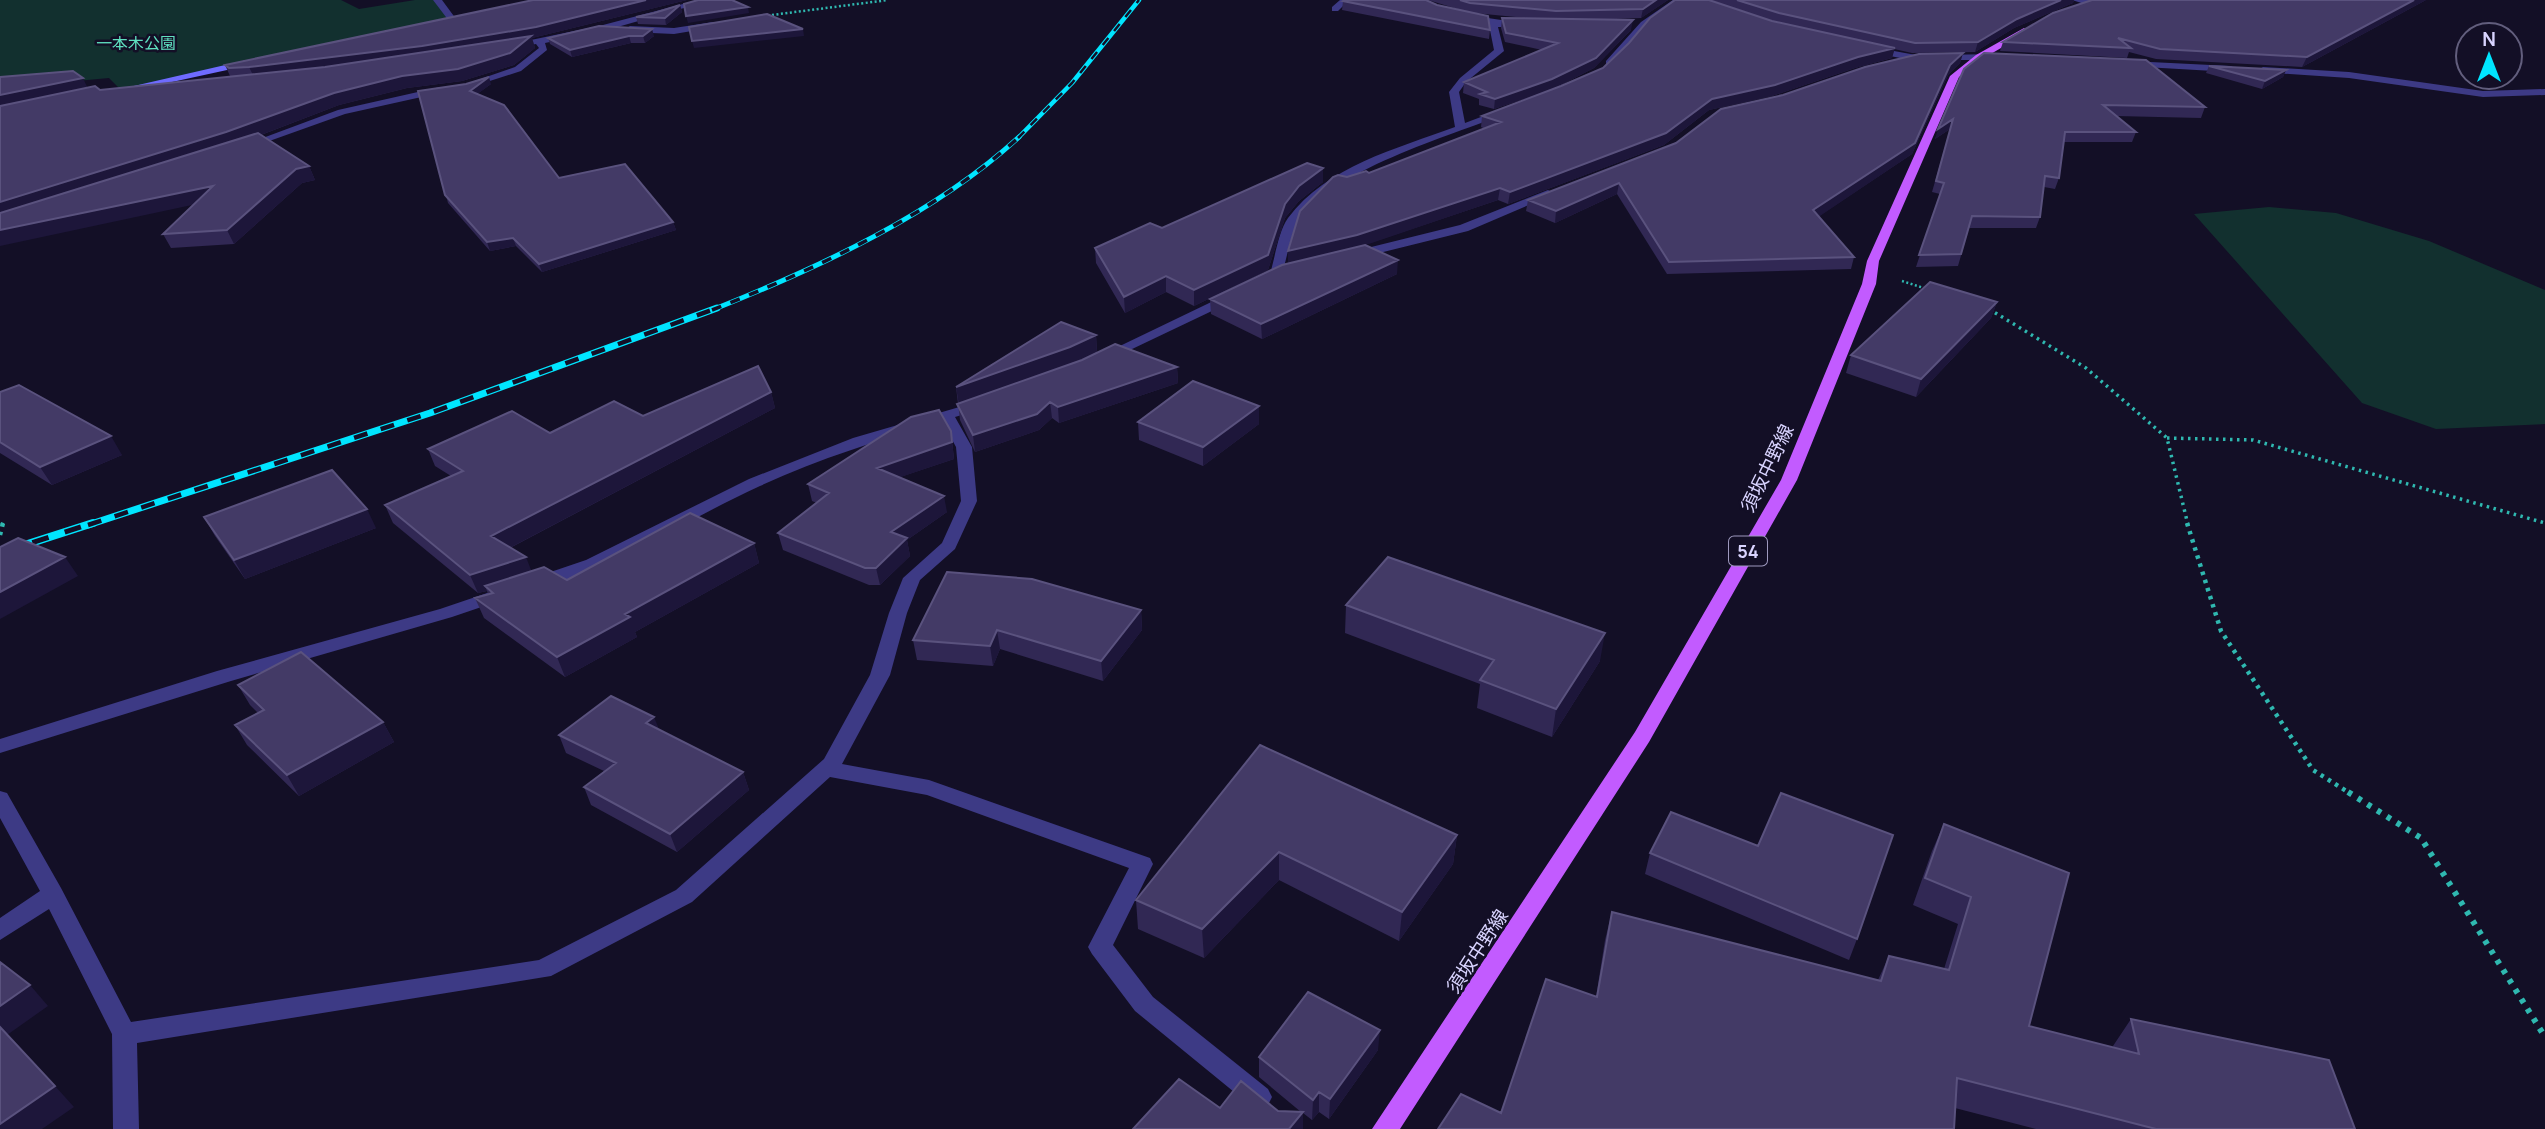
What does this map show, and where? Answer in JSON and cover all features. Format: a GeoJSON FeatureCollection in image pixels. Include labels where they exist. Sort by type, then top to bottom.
{"type":"FeatureCollection","features":[{"type":"Feature","properties":{"kind":"main road","name":"須坂中野線"},"geometry":{"type":"LineString","coordinates":[[1385,1129],[1642,737],[1789,480],[1869,284],[1872,261],[1955,76],[1979,57],[2035,24]]}},
{"type":"Feature","properties":{"kind":"street"},"geometry":{"type":"LineString","coordinates":[[437,0],[452,19]]}},
{"type":"Feature","properties":{"kind":"street"},"geometry":{"type":"LineString","coordinates":[[499,48],[604,28],[708,0]]}},
{"type":"Feature","properties":{"kind":"street"},"geometry":{"type":"LineString","coordinates":[[1335,9],[1345,0]]}},
{"type":"Feature","properties":{"kind":"street"},"geometry":{"type":"LineString","coordinates":[[1597,74],[1623,50],[1644,24],[1679,0]]}},
{"type":"Feature","properties":{"kind":"street"},"geometry":{"type":"LineString","coordinates":[[604,28],[674,31],[772,15]]}},
{"type":"Feature","properties":{"kind":"street"},"geometry":{"type":"LineString","coordinates":[[1455,15],[1493,23],[1534,25]]}},
{"type":"Feature","properties":{"kind":"street"},"geometry":{"type":"LineString","coordinates":[[439,22],[465,16]]}},
{"type":"Feature","properties":{"kind":"street"},"geometry":{"type":"LineString","coordinates":[[1460,127],[1454,92],[1499,51],[1493,23]]}},
{"type":"Feature","properties":{"kind":"street"},"geometry":{"type":"LineString","coordinates":[[1630,24],[1644,24]]}},
{"type":"Feature","properties":{"kind":"street"},"geometry":{"type":"LineString","coordinates":[[237,150],[344,110],[407,94],[464,87],[518,69],[544,48],[539,42]]}},
{"type":"Feature","properties":{"kind":"street"},"geometry":{"type":"LineString","coordinates":[[1858,47],[1916,58],[2005,57]]}},
{"type":"Feature","properties":{"kind":"street"},"geometry":{"type":"LineString","coordinates":[[1882,66],[1916,58]]}},
{"type":"Feature","properties":{"kind":"street"},"geometry":{"type":"LineString","coordinates":[[107,93],[253,62]]}},
{"type":"Feature","properties":{"kind":"street"},"geometry":{"type":"LineString","coordinates":[[2115,63],[2239,69]]}},
{"type":"Feature","properties":{"kind":"street"},"geometry":{"type":"LineString","coordinates":[[2253,70],[2349,75],[2483,94],[2545,92]]}},
{"type":"Feature","properties":{"kind":"street"},"geometry":{"type":"LineString","coordinates":[[121,90],[187,87]]}},
{"type":"Feature","properties":{"kind":"street"},"geometry":{"type":"LineString","coordinates":[[1276,275],[1292,221],[1327,185],[1365,164],[1517,107]]}},
{"type":"Feature","properties":{"kind":"street"},"geometry":{"type":"LineString","coordinates":[[1338,260],[1464,228],[1566,187]]}},
{"type":"Feature","properties":{"kind":"street"},"geometry":{"type":"LineString","coordinates":[[1090,364],[1239,292]]}},
{"type":"Feature","properties":{"kind":"street"},"geometry":{"type":"LineString","coordinates":[[0,746],[224,676],[446,613],[592,564],[755,482],[859,441],[947,417],[999,398]]}},
{"type":"Feature","properties":{"kind":"street"},"geometry":{"type":"LineString","coordinates":[[124,1034],[543,969],[684,896],[832,764],[880,675],[912,578],[949,545],[969,501],[964,447],[947,417]]}},
{"type":"Feature","properties":{"kind":"street"},"geometry":{"type":"LineString","coordinates":[[826,769],[929,788],[1142,864],[1100,947],[1144,1004],[1279,1112]]}},
{"type":"Feature","properties":{"kind":"street"},"geometry":{"type":"LineString","coordinates":[[0,799],[53,894],[124,1034],[126,1129]]}},
{"type":"Feature","properties":{"kind":"street"},"geometry":{"type":"LineString","coordinates":[[0,930],[53,894]]}},
{"type":"Feature","properties":{"kind":"path"},"geometry":{"type":"LineString","coordinates":[[772,15],[888,0]]}},
{"type":"Feature","properties":{"kind":"path"},"geometry":{"type":"LineString","coordinates":[[1871,271],[1933,291]]}},
{"type":"Feature","properties":{"kind":"path"},"geometry":{"type":"LineString","coordinates":[[1983,307],[1995,311],[2086,368],[2167,438],[2184,513],[2221,631],[2313,770],[2421,838],[2545,1037]]}},
{"type":"Feature","properties":{"kind":"path"},"geometry":{"type":"LineString","coordinates":[[2167,438],[2253,440],[2545,523]]}},
{"type":"Feature","properties":{"kind":"path"},"geometry":{"type":"LineString","coordinates":[[0,535],[3,522]]}},
{"type":"Feature","properties":{"kind":"green space","name":"一本木公園"},"geometry":{"type":"Polygon","coordinates":[[[0,0],[341,0],[359,9],[415,0],[437,0],[452,19],[121,90],[109,78],[0,88],[0,0]]]}},
{"type":"Feature","properties":{"kind":"green space"},"geometry":{"type":"Polygon","coordinates":[[[2269,207],[2336,213],[2429,241],[2545,290],[2545,424],[2436,429],[2362,403],[2194,214],[2269,207]]]}},
{"type":"Feature","properties":{"kind":"building"},"geometry":{"type":"Polygon","coordinates":[[[533,0],[646,0],[536,27],[422,46],[249,67],[229,68],[225,65],[533,0]]]}},
{"type":"Feature","properties":{"kind":"building"},"geometry":{"type":"Polygon","coordinates":[[[698,0],[732,0],[748,7],[686,16],[684,4],[698,0]]]}},
{"type":"Feature","properties":{"kind":"building"},"geometry":{"type":"Polygon","coordinates":[[[1426,0],[1488,16],[1490,30],[1343,1],[1426,0]]]}},
{"type":"Feature","properties":{"kind":"building"},"geometry":{"type":"Polygon","coordinates":[[[1460,0],[1656,0],[1643,9],[1556,11],[1460,0]]]}},
{"type":"Feature","properties":{"kind":"building"},"geometry":{"type":"Polygon","coordinates":[[[1675,0],[1709,0],[1772,21],[1895,48],[1858,57],[1775,85],[1712,99],[1666,133],[1510,192],[1500,188],[1357,235],[1288,251],[1300,211],[1333,177],[1347,177],[1366,171],[1369,173],[1501,122],[1482,116],[1603,68],[1650,18],[1675,0]]]}},
{"type":"Feature","properties":{"kind":"building"},"geometry":{"type":"Polygon","coordinates":[[[1737,0],[2061,0],[2017,19],[1978,42],[1915,43],[1779,13],[1737,0]]]}},
{"type":"Feature","properties":{"kind":"building"},"geometry":{"type":"Polygon","coordinates":[[[2092,0],[2414,0],[2307,57],[2160,49],[2118,38],[2131,48],[2003,42],[2053,13],[2092,0]]]}},
{"type":"Feature","properties":{"kind":"building"},"geometry":{"type":"Polygon","coordinates":[[[680,5],[665,18],[636,17],[654,13],[680,5]]]}},
{"type":"Feature","properties":{"kind":"building"},"geometry":{"type":"Polygon","coordinates":[[[767,14],[803,29],[692,41],[689,27],[767,14]]]}},
{"type":"Feature","properties":{"kind":"building"},"geometry":{"type":"Polygon","coordinates":[[[1502,18],[1633,20],[1596,58],[1552,79],[1495,99],[1480,94],[1487,92],[1464,82],[1558,43],[1506,33],[1502,18]]]}},
{"type":"Feature","properties":{"kind":"building"},"geometry":{"type":"Polygon","coordinates":[[[599,26],[652,29],[643,36],[629,36],[570,50],[548,38],[599,26]]]}},
{"type":"Feature","properties":{"kind":"building"},"geometry":{"type":"Polygon","coordinates":[[[531,36],[510,53],[458,69],[402,76],[334,93],[226,132],[0,202],[0,106],[95,86],[100,90],[325,67],[531,36]]]}},
{"type":"Feature","properties":{"kind":"building"},"geometry":{"type":"Polygon","coordinates":[[[1963,53],[1950,65],[1915,143],[1813,210],[1854,257],[1669,262],[1619,183],[1556,211],[1528,200],[1676,143],[1721,109],[1783,95],[1865,67],[1919,54],[1963,53]]]}},
{"type":"Feature","properties":{"kind":"building"},"geometry":{"type":"Polygon","coordinates":[[[1984,53],[2146,60],[2205,107],[2103,105],[2136,132],[2065,132],[2059,178],[2045,176],[2040,217],[1972,216],[1961,254],[1919,255],[1944,183],[1936,181],[1953,119],[1938,129],[1964,69],[1984,53]]]}},
{"type":"Feature","properties":{"kind":"building"},"geometry":{"type":"Polygon","coordinates":[[[2209,66],[2286,70],[2265,81],[2209,66]]]}},
{"type":"Feature","properties":{"kind":"building"},"geometry":{"type":"Polygon","coordinates":[[[73,71],[83,78],[0,95],[0,77],[73,71]]]}},
{"type":"Feature","properties":{"kind":"building"},"geometry":{"type":"Polygon","coordinates":[[[489,77],[470,91],[504,105],[559,178],[625,164],[673,222],[539,264],[513,238],[487,242],[445,195],[418,91],[466,84],[489,77]]]}},
{"type":"Feature","properties":{"kind":"building"},"geometry":{"type":"Polygon","coordinates":[[[258,133],[309,166],[296,169],[227,230],[163,234],[213,186],[0,230],[0,213],[258,133]]]}},
{"type":"Feature","properties":{"kind":"building"},"geometry":{"type":"Polygon","coordinates":[[[1307,163],[1323,168],[1299,186],[1285,204],[1268,255],[1194,290],[1166,276],[1124,297],[1095,248],[1150,223],[1162,228],[1307,163]]]}},
{"type":"Feature","properties":{"kind":"building"},"geometry":{"type":"Polygon","coordinates":[[[1365,245],[1398,260],[1261,324],[1210,299],[1282,265],[1365,245]]]}},
{"type":"Feature","properties":{"kind":"building"},"geometry":{"type":"Polygon","coordinates":[[[1930,282],[1997,302],[1921,379],[1851,355],[1930,282]]]}},
{"type":"Feature","properties":{"kind":"building"},"geometry":{"type":"Polygon","coordinates":[[[1061,322],[1096,335],[1070,347],[956,387],[1061,322]]]}},
{"type":"Feature","properties":{"kind":"building"},"geometry":{"type":"Polygon","coordinates":[[[1115,344],[1177,367],[1058,407],[1050,402],[1037,414],[973,435],[957,404],[1082,360],[1115,344]]]}},
{"type":"Feature","properties":{"kind":"building"},"geometry":{"type":"Polygon","coordinates":[[[758,366],[771,392],[491,536],[526,557],[470,575],[385,505],[463,471],[428,449],[512,411],[550,433],[614,401],[643,416],[758,366]]]}},
{"type":"Feature","properties":{"kind":"building"},"geometry":{"type":"Polygon","coordinates":[[[1193,381],[1259,406],[1203,447],[1138,422],[1193,381]]]}},
{"type":"Feature","properties":{"kind":"building"},"geometry":{"type":"Polygon","coordinates":[[[19,385],[111,436],[40,467],[0,442],[0,392],[19,385]]]}},
{"type":"Feature","properties":{"kind":"building"},"geometry":{"type":"Polygon","coordinates":[[[939,410],[951,431],[952,442],[877,468],[944,496],[891,532],[907,538],[876,568],[865,568],[778,533],[829,493],[808,484],[911,417],[939,410]]]}},
{"type":"Feature","properties":{"kind":"building"},"geometry":{"type":"Polygon","coordinates":[[[332,470],[367,509],[234,560],[204,517],[332,470]]]}},
{"type":"Feature","properties":{"kind":"building"},"geometry":{"type":"Polygon","coordinates":[[[690,513],[754,543],[625,614],[630,617],[557,657],[475,598],[493,593],[485,586],[544,567],[567,580],[690,513]]]}},
{"type":"Feature","properties":{"kind":"building"},"geometry":{"type":"Polygon","coordinates":[[[18,538],[65,557],[0,592],[0,547],[18,538]]]}},
{"type":"Feature","properties":{"kind":"building"},"geometry":{"type":"Polygon","coordinates":[[[1388,557],[1605,633],[1556,709],[1480,680],[1494,660],[1346,605],[1388,557]]]}},
{"type":"Feature","properties":{"kind":"building"},"geometry":{"type":"Polygon","coordinates":[[[947,572],[1032,579],[1141,610],[1101,661],[997,630],[990,646],[913,640],[947,572]]]}},
{"type":"Feature","properties":{"kind":"building"},"geometry":{"type":"Polygon","coordinates":[[[301,652],[383,722],[287,775],[235,725],[264,710],[238,685],[301,652]]]}},
{"type":"Feature","properties":{"kind":"building"},"geometry":{"type":"Polygon","coordinates":[[[611,696],[654,717],[646,723],[743,772],[670,834],[584,787],[616,763],[559,735],[611,696]]]}},
{"type":"Feature","properties":{"kind":"building"},"geometry":{"type":"Polygon","coordinates":[[[1260,745],[1457,835],[1402,912],[1279,852],[1202,929],[1136,900],[1260,745]]]}},
{"type":"Feature","properties":{"kind":"building"},"geometry":{"type":"Polygon","coordinates":[[[1781,793],[1893,835],[1857,939],[1650,853],[1671,812],[1758,846],[1781,793]]]}},
{"type":"Feature","properties":{"kind":"building"},"geometry":{"type":"Polygon","coordinates":[[[1944,824],[2069,873],[2029,1026],[2139,1054],[2131,1019],[2329,1060],[2355,1129],[2156,1129],[1957,1078],[1954,1129],[1438,1129],[1461,1094],[1501,1113],[1546,979],[1597,997],[1612,912],[1881,981],[1889,956],[1949,970],[1971,897],[1925,878],[1944,824]]]}},
{"type":"Feature","properties":{"kind":"building"},"geometry":{"type":"Polygon","coordinates":[[[0,962],[30,985],[0,1006],[0,962]]]}},
{"type":"Feature","properties":{"kind":"building"},"geometry":{"type":"Polygon","coordinates":[[[1308,992],[1380,1030],[1330,1099],[1319,1092],[1313,1100],[1259,1057],[1308,992]]]}},
{"type":"Feature","properties":{"kind":"building"},"geometry":{"type":"Polygon","coordinates":[[[0,1027],[55,1086],[0,1124],[0,1027]]]}},
{"type":"Feature","properties":{"kind":"building"},"geometry":{"type":"Polygon","coordinates":[[[1179,1079],[1220,1108],[1241,1081],[1278,1111],[1303,1112],[1289,1129],[1133,1129],[1179,1079]]]}},
{"type":"Feature","properties":{"kind":"railway"},"geometry":{"type":"LineString","coordinates":[[1019,137],[1072,83],[1139,0]]}},
{"type":"Feature","properties":{"kind":"railway"},"geometry":{"type":"LineString","coordinates":[[715,309],[834,257],[913,215],[986,165],[1019,137]]}},
{"type":"Feature","properties":{"kind":"railway"},"geometry":{"type":"LineString","coordinates":[[88,525],[430,413],[715,309]]}},
{"type":"Feature","properties":{"kind":"railway"},"geometry":{"type":"LineString","coordinates":[[0,553],[93,523]]}}]}
